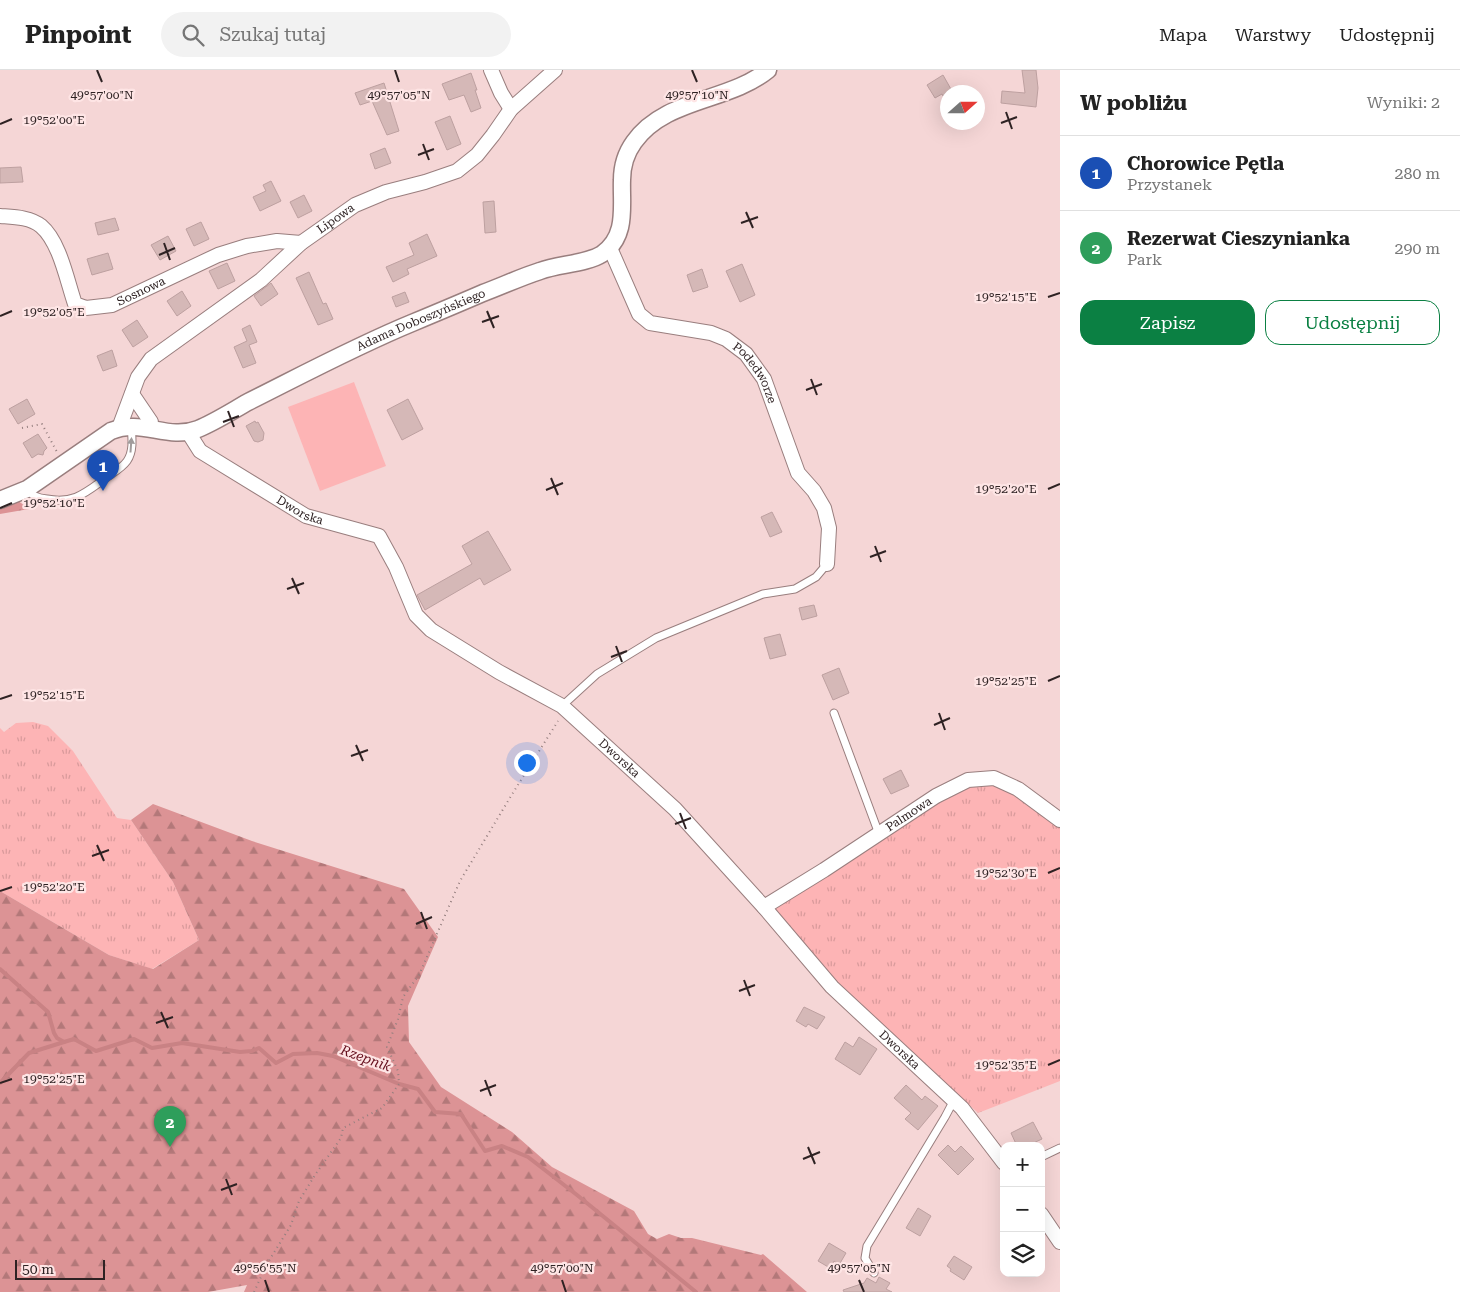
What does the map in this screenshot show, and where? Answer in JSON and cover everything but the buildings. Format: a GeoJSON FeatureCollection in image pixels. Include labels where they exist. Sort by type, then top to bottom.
{"type":"FeatureCollection","features":[{"type":"Feature","properties":{"kind":"street"},"geometry":{"type":"LineString","coordinates":[[491,70],[501,93],[511,108]]}},
{"type":"Feature","properties":{"kind":"street","name":"Lipowa"},"geometry":{"type":"LineString","coordinates":[[125,427],[132,394],[138,377],[151,359],[261,280],[301,243],[355,205],[386,192],[457,171],[477,155],[511,108],[555,70]]}},
{"type":"Feature","properties":{"kind":"street"},"geometry":{"type":"LineString","coordinates":[[610,248],[615,242],[622,219],[623,164],[634,141],[648,126],[666,115],[744,84],[768,70]]}},
{"type":"Feature","properties":{"kind":"street","name":"Sosnowa"},"geometry":{"type":"LineString","coordinates":[[0,216],[23,218],[40,225],[55,242],[74,304],[86,308],[112,305],[218,255],[247,246],[277,241],[301,243]]}},
{"type":"Feature","properties":{"kind":"street","name":"Adama Doboszyńskiego"},"geometry":{"type":"LineString","coordinates":[[125,427],[175,434],[198,429],[411,323],[541,270],[594,258],[610,248]]}},
{"type":"Feature","properties":{"kind":"street","name":"Podedworze"},"geometry":{"type":"LineString","coordinates":[[610,248],[638,314],[650,323],[711,333],[726,339],[746,354],[764,379],[798,473],[814,491],[824,508],[829,528],[827,564]]}},
{"type":"Feature","properties":{"kind":"street"},"geometry":{"type":"LineString","coordinates":[[132,394],[151,422],[150,429]]}},
{"type":"Feature","properties":{"kind":"street"},"geometry":{"type":"LineString","coordinates":[[0,500],[27,489],[111,431],[125,427]]}},
{"type":"Feature","properties":{"kind":"street","name":"Dworska"},"geometry":{"type":"LineString","coordinates":[[188,432],[200,451],[306,516],[379,536],[396,567],[416,616],[431,630],[564,708],[675,809],[764,907],[832,987],[962,1108],[1000,1158]]}},
{"type":"Feature","properties":{"kind":"street","name":"Palmowa"},"geometry":{"type":"LineString","coordinates":[[764,907],[936,796],[968,780],[994,778],[1018,789],[1060,820]]}},
{"type":"Feature","properties":{"kind":"street"},"geometry":{"type":"LineString","coordinates":[[1045,1220],[1060,1242]]}},
{"type":"Feature","properties":{"kind":"lane"},"geometry":{"type":"LineString","coordinates":[[27,489],[31,494],[39,498],[53,500],[65,501],[81,495],[122,466],[128,459],[131,451],[125,427]]}},
{"type":"Feature","properties":{"kind":"lane"},"geometry":{"type":"LineString","coordinates":[[564,708],[597,674],[656,638],[763,594],[795,589],[816,577],[827,564]]}},
{"type":"Feature","properties":{"kind":"lane"},"geometry":{"type":"LineString","coordinates":[[834,713],[879,834]]}},
{"type":"Feature","properties":{"kind":"lane"},"geometry":{"type":"LineString","coordinates":[[874,1273],[865,1258],[867,1246],[954,1100]]}},
{"type":"Feature","properties":{"kind":"lane"},"geometry":{"type":"LineString","coordinates":[[1045,1155],[1060,1148]]}},
{"type":"Feature","properties":{"kind":"path"},"geometry":{"type":"LineString","coordinates":[[22,428],[42,424],[63,463]]}},
{"type":"Feature","properties":{"kind":"path"},"geometry":{"type":"LineString","coordinates":[[254,1292],[267,1264],[290,1225],[300,1201],[315,1175],[341,1138],[343,1128],[382,1108],[399,1084],[398,1071],[387,1047],[398,1019],[403,997],[419,975],[460,881],[564,708]]}},
{"type":"Feature","properties":{"kind":"green space"},"geometry":{"type":"Polygon","coordinates":[[[354,382],[386,466],[320,491],[288,407],[354,382]]]}},
{"type":"Feature","properties":{"kind":"green space"},"geometry":{"type":"Polygon","coordinates":[[[17,500],[29,509],[0,514],[0,504],[17,500]]]}},
{"type":"Feature","properties":{"kind":"green space"},"geometry":{"type":"Polygon","coordinates":[[[33,722],[48,726],[73,751],[117,818],[131,820],[173,882],[199,940],[152,969],[109,955],[0,891],[0,728],[4,732],[16,723],[33,722]]]}},
{"type":"Feature","properties":{"kind":"green space"},"geometry":{"type":"Polygon","coordinates":[[[980,782],[1003,785],[1060,827],[1060,1081],[978,1113],[820,967],[773,910],[775,904],[962,788],[980,782]]]}},
{"type":"Feature","properties":{"kind":"green space"},"geometry":{"type":"Polygon","coordinates":[[[153,804],[252,841],[404,889],[438,937],[408,1006],[409,1042],[441,1087],[512,1132],[552,1167],[634,1211],[648,1234],[657,1239],[669,1234],[681,1238],[692,1238],[763,1254],[807,1292],[244,1292],[247,1285],[208,1292],[0,1292],[0,891],[109,955],[153,969],[199,940],[173,882],[131,820],[153,804]]]}},
{"type":"Feature","properties":{"kind":"waterway","name":"Rzepnik"},"geometry":{"type":"LineString","coordinates":[[0,969],[48,1012],[54,1033],[57,1038],[64,1042],[74,1039],[96,1051],[134,1039],[152,1048],[182,1043],[240,1052],[259,1048],[276,1063],[293,1054],[317,1053],[333,1056],[399,1084],[418,1089],[435,1112],[461,1114],[485,1151],[502,1146],[528,1157],[696,1292]]}},
{"type":"Feature","properties":{"kind":"waterway"},"geometry":{"type":"LineString","coordinates":[[0,1083],[29,1053],[64,1042]]}},
{"type":"Feature","properties":{"kind":"place","name":"Chorowice Pętla"},"geometry":{"type":"Point","coordinates":[103,491]}},
{"type":"Feature","properties":{"kind":"place","name":"Rezerwat Cieszynianka"},"geometry":{"type":"Point","coordinates":[170,1147]}}]}
